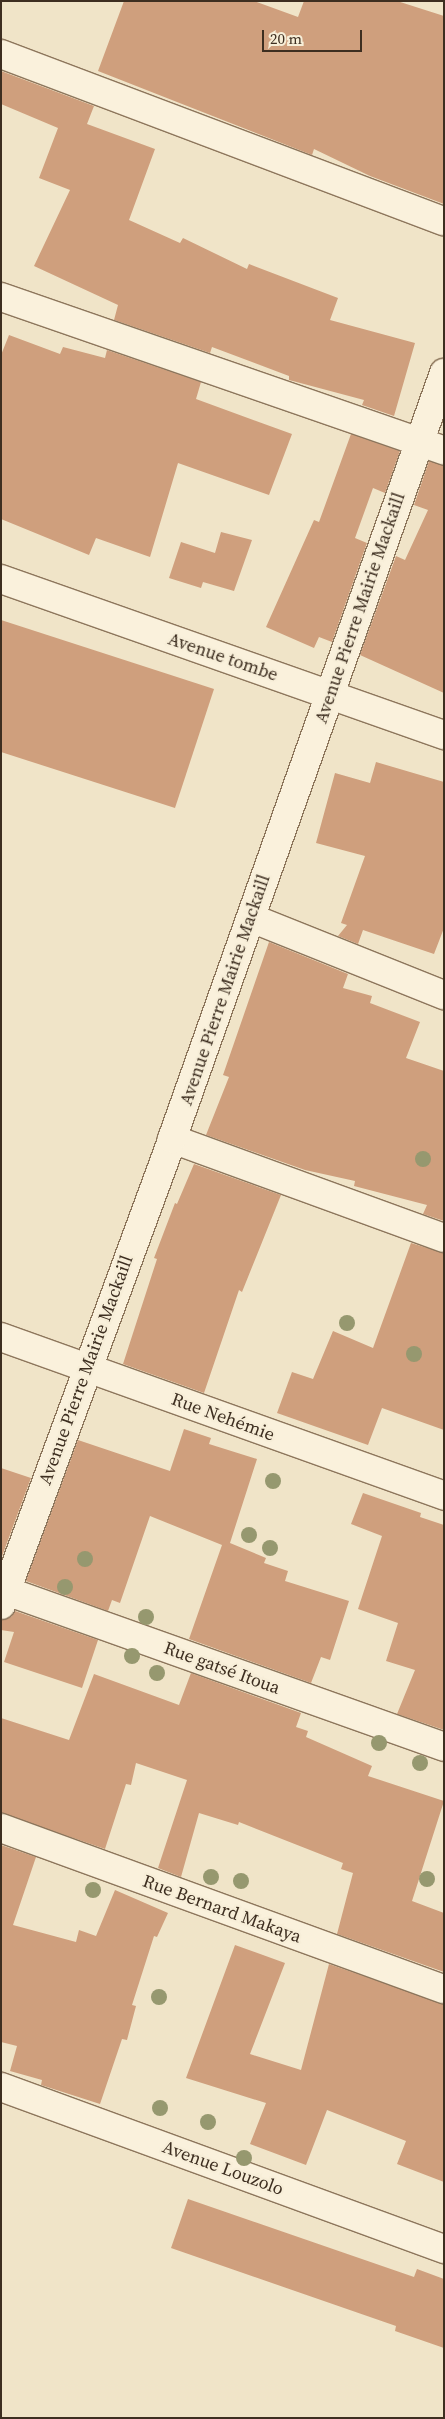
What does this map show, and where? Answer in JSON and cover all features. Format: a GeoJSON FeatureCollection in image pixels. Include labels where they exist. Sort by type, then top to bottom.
{"type":"FeatureCollection","features":[{"type":"Feature","properties":{"kind":"street"},"geometry":{"type":"LineString","coordinates":[[1,54],[444,221]]}},
{"type":"Feature","properties":{"kind":"street"},"geometry":{"type":"LineString","coordinates":[[1,297],[444,450]]}},
{"type":"Feature","properties":{"kind":"street","name":"Avenue Pierre Mairie Mackaill"},"geometry":{"type":"LineString","coordinates":[[3,1595],[172,1140],[418,440],[444,373]]}},
{"type":"Feature","properties":{"kind":"street","name":"Avenue tombe"},"geometry":{"type":"LineString","coordinates":[[1,579],[444,735]]}},
{"type":"Feature","properties":{"kind":"street"},"geometry":{"type":"LineString","coordinates":[[251,918],[444,995]]}},
{"type":"Feature","properties":{"kind":"street"},"geometry":{"type":"LineString","coordinates":[[172,1140],[444,1238]]}},
{"type":"Feature","properties":{"kind":"street","name":"Rue Nehémie"},"geometry":{"type":"LineString","coordinates":[[1,1337],[444,1496]]}},
{"type":"Feature","properties":{"kind":"street","name":"Rue gatsé Itoua"},"geometry":{"type":"LineString","coordinates":[[3,1595],[444,1747]]}},
{"type":"Feature","properties":{"kind":"street","name":"Rue Bernard Makaya"},"geometry":{"type":"LineString","coordinates":[[1,1828],[444,1989]]}},
{"type":"Feature","properties":{"kind":"street","name":"Avenue Louzolo"},"geometry":{"type":"LineString","coordinates":[[1,2087],[444,2249]]}},
{"type":"Feature","properties":{"kind":"building"},"geometry":{"type":"Polygon","coordinates":[[[124,1],[254,1],[298,17],[304,1],[397,1],[444,16],[444,204],[370,176],[314,149],[312,155],[98,71],[124,1]]]}},
{"type":"Feature","properties":{"kind":"building"},"geometry":{"type":"Polygon","coordinates":[[[1,71],[94,106],[87,124],[155,149],[129,220],[180,243],[183,238],[247,269],[249,264],[338,298],[330,320],[415,343],[394,416],[362,405],[364,400],[289,380],[289,376],[212,347],[210,353],[114,320],[118,305],[34,266],[70,190],[39,178],[58,128],[1,104],[1,71]]]}},
{"type":"Feature","properties":{"kind":"building"},"geometry":{"type":"Polygon","coordinates":[[[9,335],[60,354],[63,347],[105,358],[107,350],[201,382],[196,399],[292,434],[269,495],[178,463],[150,557],[96,538],[89,555],[1,519],[1,355],[9,335]]]}},
{"type":"Feature","properties":{"kind":"building"},"geometry":{"type":"Polygon","coordinates":[[[351,434],[400,451],[385,493],[373,488],[355,538],[367,543],[332,642],[319,637],[314,648],[266,627],[314,520],[319,522],[351,434]]]}},
{"type":"Feature","properties":{"kind":"building"},"geometry":{"type":"Polygon","coordinates":[[[429,461],[444,465],[444,693],[360,655],[396,556],[405,560],[428,510],[414,505],[429,461]]]}},
{"type":"Feature","properties":{"kind":"building"},"geometry":{"type":"Polygon","coordinates":[[[221,532],[252,540],[234,591],[203,582],[201,588],[169,578],[181,542],[215,553],[221,532]]]}},
{"type":"Feature","properties":{"kind":"building"},"geometry":{"type":"Polygon","coordinates":[[[1,620],[214,689],[175,808],[1,752],[1,620]]]}},
{"type":"Feature","properties":{"kind":"building"},"geometry":{"type":"Polygon","coordinates":[[[376,762],[444,782],[444,928],[434,954],[363,930],[358,944],[338,936],[347,925],[341,923],[365,856],[316,843],[335,773],[370,783],[376,762]]]}},
{"type":"Feature","properties":{"kind":"building"},"geometry":{"type":"Polygon","coordinates":[[[269,942],[348,974],[343,988],[372,996],[370,1003],[420,1022],[406,1058],[444,1071],[444,1221],[423,1214],[427,1205],[354,1186],[355,1181],[305,1170],[206,1135],[229,1077],[223,1075],[269,942]]]}},
{"type":"Feature","properties":{"kind":"building"},"geometry":{"type":"Polygon","coordinates":[[[194,1164],[281,1195],[242,1292],[239,1290],[204,1393],[123,1364],[157,1259],[154,1258],[175,1203],[177,1204],[194,1164]]]}},
{"type":"Feature","properties":{"kind":"building"},"geometry":{"type":"Polygon","coordinates":[[[411,1243],[444,1253],[444,1430],[382,1408],[368,1445],[277,1413],[292,1372],[313,1379],[333,1331],[373,1348],[411,1243]]]}},
{"type":"Feature","properties":{"kind":"building"},"geometry":{"type":"Polygon","coordinates":[[[184,1429],[211,1438],[209,1444],[257,1459],[230,1543],[266,1558],[264,1563],[288,1571],[285,1581],[349,1601],[330,1660],[321,1657],[311,1683],[189,1639],[222,1545],[150,1516],[120,1603],[112,1600],[108,1611],[26,1581],[78,1440],[170,1471],[184,1429]]]}},
{"type":"Feature","properties":{"kind":"building"},"geometry":{"type":"Polygon","coordinates":[[[1,1468],[31,1478],[1,1559],[1,1468]]]}},
{"type":"Feature","properties":{"kind":"building"},"geometry":{"type":"Polygon","coordinates":[[[363,1493],[421,1513],[420,1517],[444,1525],[444,1730],[397,1714],[415,1670],[386,1661],[398,1623],[358,1609],[382,1536],[351,1524],[363,1493]]]}},
{"type":"Feature","properties":{"kind":"building"},"geometry":{"type":"Polygon","coordinates":[[[15,1611],[98,1640],[82,1688],[4,1662],[14,1632],[1,1630],[1,1620],[11,1617],[15,1611]]]}},
{"type":"Feature","properties":{"kind":"building"},"geometry":{"type":"Polygon","coordinates":[[[191,1673],[301,1713],[296,1727],[308,1731],[306,1737],[372,1766],[368,1776],[444,1801],[412,1901],[444,1913],[444,1972],[337,1934],[353,1873],[341,1869],[343,1863],[239,1822],[238,1825],[199,1813],[181,1877],[158,1868],[187,1780],[136,1763],[131,1785],[126,1784],[105,1849],[1,1813],[1,1718],[69,1740],[94,1674],[179,1705],[191,1673]]]}},
{"type":"Feature","properties":{"kind":"building"},"geometry":{"type":"Polygon","coordinates":[[[1,1845],[36,1857],[13,1925],[76,1942],[79,1930],[96,1936],[115,1890],[168,1913],[157,1937],[154,1936],[132,2005],[136,2006],[127,2040],[122,2039],[100,2104],[41,2085],[42,2080],[10,2071],[17,2046],[1,2042],[1,1845]]]}},
{"type":"Feature","properties":{"kind":"building"},"geometry":{"type":"Polygon","coordinates":[[[235,1945],[285,1963],[250,2054],[301,2070],[329,1964],[444,2004],[444,2182],[397,2164],[406,2141],[327,2110],[306,2165],[250,2144],[266,2103],[186,2078],[235,1945]]]}},
{"type":"Feature","properties":{"kind":"building"},"geometry":{"type":"Polygon","coordinates":[[[188,2199],[414,2277],[417,2269],[444,2279],[444,2348],[395,2331],[396,2326],[171,2248],[188,2199]]]}}]}
